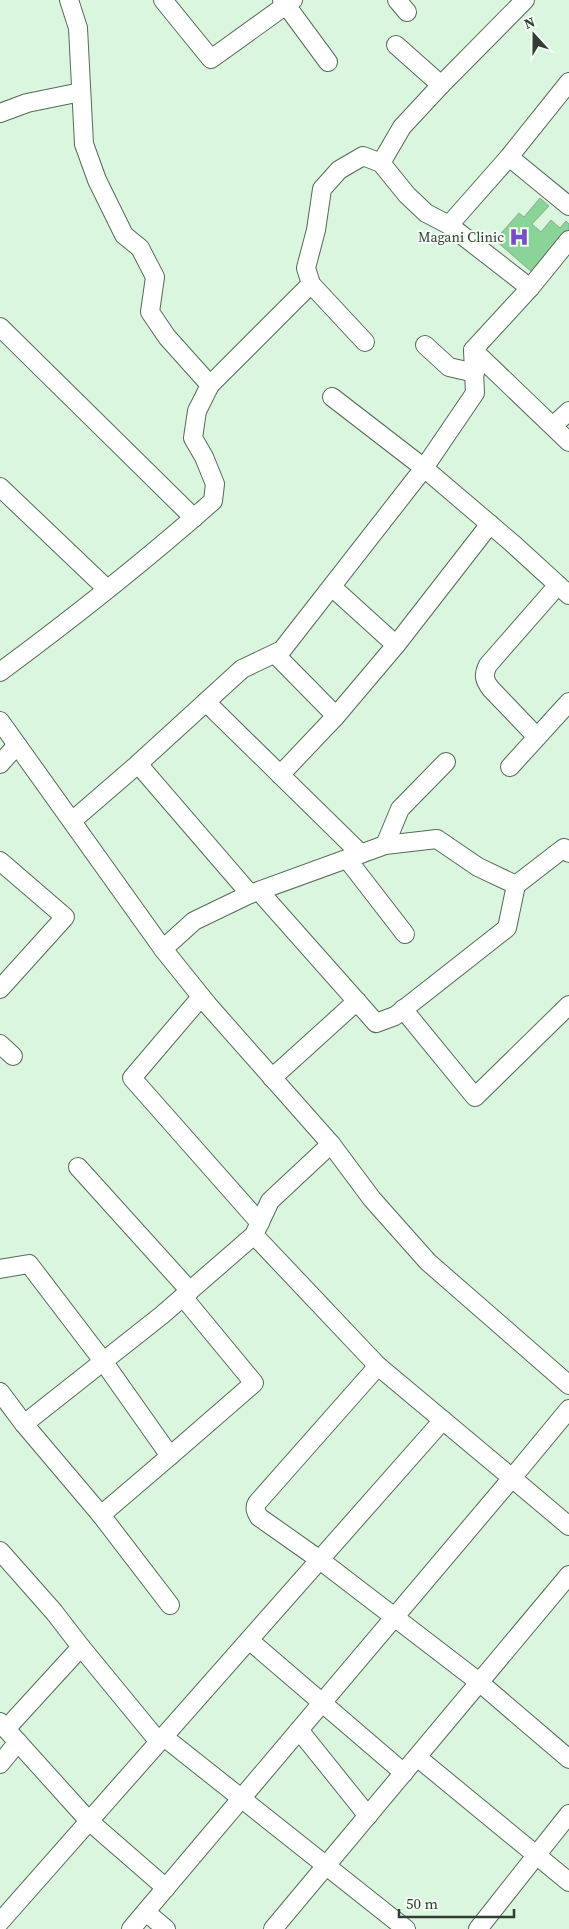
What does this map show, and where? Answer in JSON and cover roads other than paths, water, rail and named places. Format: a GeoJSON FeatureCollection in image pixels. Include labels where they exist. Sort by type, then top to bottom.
{"type":"FeatureCollection","features":[{"type":"Feature","properties":{"kind":"street"},"geometry":{"type":"LineString","coordinates":[[68,0],[78,28],[84,144],[97,180],[124,235],[140,248],[155,277],[150,312],[167,337],[210,385]]}},
{"type":"Feature","properties":{"kind":"street"},"geometry":{"type":"LineString","coordinates":[[163,0],[211,58],[287,2],[328,62]]}},
{"type":"Feature","properties":{"kind":"street"},"geometry":{"type":"LineString","coordinates":[[380,163],[402,127],[525,0]]}},
{"type":"Feature","properties":{"kind":"street"},"geometry":{"type":"LineString","coordinates":[[396,45],[441,85]]}},
{"type":"Feature","properties":{"kind":"street"},"geometry":{"type":"LineString","coordinates":[[449,225],[509,157],[569,82]]}},
{"type":"Feature","properties":{"kind":"street"},"geometry":{"type":"LineString","coordinates":[[0,113],[27,103],[81,92]]}},
{"type":"Feature","properties":{"kind":"street"},"geometry":{"type":"LineString","coordinates":[[365,342],[311,284],[306,268],[316,230],[322,189],[339,170],[363,156],[380,163],[407,195],[426,213],[449,225],[530,288]]}},
{"type":"Feature","properties":{"kind":"street"},"geometry":{"type":"LineString","coordinates":[[509,157],[569,206]]}},
{"type":"Feature","properties":{"kind":"street"},"geometry":{"type":"LineString","coordinates":[[72,821],[242,669],[282,650],[424,468],[476,393],[474,350],[530,288],[569,240]]}},
{"type":"Feature","properties":{"kind":"street"},"geometry":{"type":"LineString","coordinates":[[0,672],[107,589],[213,501],[215,484],[204,457],[193,438],[197,411],[210,385],[311,284]]}},
{"type":"Feature","properties":{"kind":"street"},"geometry":{"type":"LineString","coordinates":[[0,327],[194,518]]}},
{"type":"Feature","properties":{"kind":"street"},"geometry":{"type":"LineString","coordinates":[[426,346],[449,367],[474,373]]}},
{"type":"Feature","properties":{"kind":"street"},"geometry":{"type":"LineString","coordinates":[[474,350],[569,442]]}},
{"type":"Feature","properties":{"kind":"street"},"geometry":{"type":"LineString","coordinates":[[332,397],[424,468],[564,590],[488,665],[484,673],[486,683],[490,689],[537,738]]}},
{"type":"Feature","properties":{"kind":"street"},"geometry":{"type":"LineString","coordinates":[[553,426],[569,411]]}},
{"type":"Feature","properties":{"kind":"street"},"geometry":{"type":"LineString","coordinates":[[0,487],[107,589]]}},
{"type":"Feature","properties":{"kind":"street"},"geometry":{"type":"LineString","coordinates":[[280,774],[336,716],[396,645],[490,524]]}},
{"type":"Feature","properties":{"kind":"street"},"geometry":{"type":"LineString","coordinates":[[332,587],[396,645]]}},
{"type":"Feature","properties":{"kind":"street"},"geometry":{"type":"LineString","coordinates":[[275,654],[336,716]]}},
{"type":"Feature","properties":{"kind":"street"},"geometry":{"type":"LineString","coordinates":[[206,702],[280,774],[354,856],[405,934]]}},
{"type":"Feature","properties":{"kind":"street"},"geometry":{"type":"LineString","coordinates":[[510,767],[569,702]]}},
{"type":"Feature","properties":{"kind":"street"},"geometry":{"type":"LineString","coordinates":[[0,721],[163,949],[202,997],[331,1144],[372,1199],[428,1262],[569,1385]]}},
{"type":"Feature","properties":{"kind":"street"},"geometry":{"type":"LineString","coordinates":[[0,764],[17,745]]}},
{"type":"Feature","properties":{"kind":"street"},"geometry":{"type":"LineString","coordinates":[[385,845],[400,809],[446,762]]}},
{"type":"Feature","properties":{"kind":"street"},"geometry":{"type":"LineString","coordinates":[[138,764],[376,1023],[395,1016],[507,928],[516,886],[564,848],[569,853]]}},
{"type":"Feature","properties":{"kind":"street"},"geometry":{"type":"LineString","coordinates":[[163,949],[194,921],[255,892],[385,845],[437,839],[478,867],[516,886]]}},
{"type":"Feature","properties":{"kind":"street"},"geometry":{"type":"LineString","coordinates":[[0,860],[65,917],[0,989]]}},
{"type":"Feature","properties":{"kind":"street"},"geometry":{"type":"LineString","coordinates":[[202,997],[132,1078],[257,1229],[378,1366],[569,1526]]}},
{"type":"Feature","properties":{"kind":"street"},"geometry":{"type":"LineString","coordinates":[[272,1078],[357,1001]]}},
{"type":"Feature","properties":{"kind":"street"},"geometry":{"type":"LineString","coordinates":[[403,1009],[475,1097],[569,1005]]}},
{"type":"Feature","properties":{"kind":"street"},"geometry":{"type":"LineString","coordinates":[[24,1424],[187,1294],[257,1229],[270,1201],[331,1144]]}},
{"type":"Feature","properties":{"kind":"street"},"geometry":{"type":"LineString","coordinates":[[78,1167],[187,1294],[254,1384],[101,1514]]}},
{"type":"Feature","properties":{"kind":"street"},"geometry":{"type":"LineString","coordinates":[[0,1269],[29,1264],[103,1361],[170,1456]]}},
{"type":"Feature","properties":{"kind":"street"},"geometry":{"type":"LineString","coordinates":[[378,1366],[255,1506],[259,1517],[320,1560],[479,1682],[569,1759]]}},
{"type":"Feature","properties":{"kind":"street"},"geometry":{"type":"LineString","coordinates":[[0,1392],[24,1424],[101,1514],[170,1604]]}},
{"type":"Feature","properties":{"kind":"street"},"geometry":{"type":"LineString","coordinates":[[131,1929],[569,1410]]}},
{"type":"Feature","properties":{"kind":"street"},"geometry":{"type":"LineString","coordinates":[[0,1922],[442,1420]]}},
{"type":"Feature","properties":{"kind":"street"},"geometry":{"type":"LineString","coordinates":[[0,1551],[162,1739],[242,1798],[406,1929]]}},
{"type":"Feature","properties":{"kind":"street"},"geometry":{"type":"LineString","coordinates":[[273,1929],[569,1574]]}},
{"type":"Feature","properties":{"kind":"street"},"geometry":{"type":"LineString","coordinates":[[249,1640],[404,1773]]}},
{"type":"Feature","properties":{"kind":"street"},"geometry":{"type":"LineString","coordinates":[[81,1647],[3,1725],[90,1821],[166,1888]]}},
{"type":"Feature","properties":{"kind":"street"},"geometry":{"type":"LineString","coordinates":[[299,1730],[368,1816]]}},
{"type":"Feature","properties":{"kind":"street"},"geometry":{"type":"LineString","coordinates":[[0,1764],[18,1742]]}},
{"type":"Feature","properties":{"kind":"street"},"geometry":{"type":"LineString","coordinates":[[417,1757],[569,1882]]}},
{"type":"Feature","properties":{"kind":"street"},"geometry":{"type":"LineString","coordinates":[[478,1929],[569,1814]]}},
{"type":"Feature","properties":{"kind":"street"},"geometry":{"type":"LineString","coordinates":[[146,1912],[166,1929]]}},
{"type":"Feature","properties":{"kind":"place","name":"Magani Clinic"},"geometry":{"type":"Point","coordinates":[519,237]}}]}
